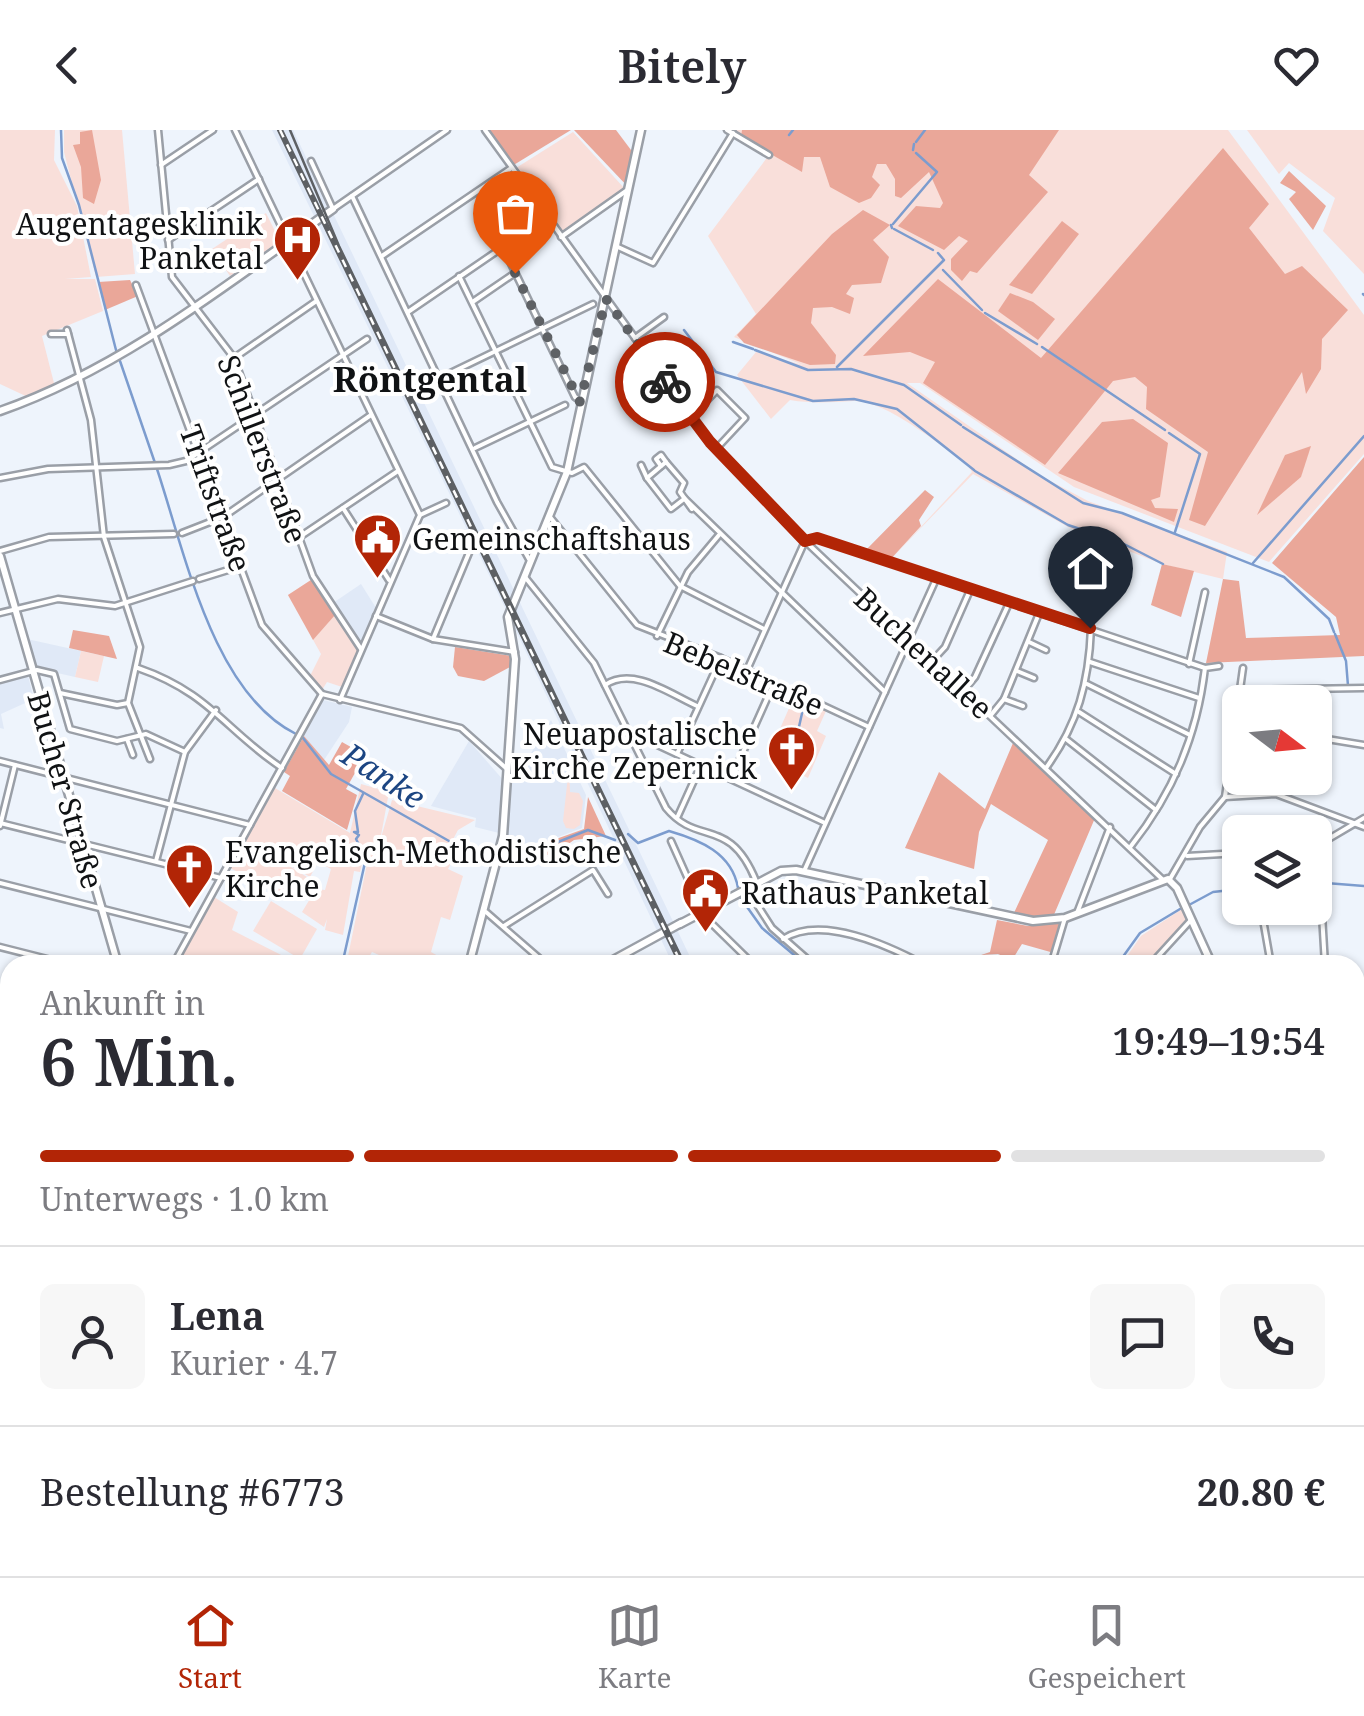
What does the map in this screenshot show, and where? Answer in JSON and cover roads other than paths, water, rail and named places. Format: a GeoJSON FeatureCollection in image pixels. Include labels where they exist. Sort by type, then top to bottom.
{"type":"FeatureCollection","features":[{"type":"Feature","properties":{"kind":"street","name":"Schillerstraße"},"geometry":{"type":"LineString","coordinates":[[158,130],[172,277],[191,307],[234,358],[313,576],[361,649]]}},
{"type":"Feature","properties":{"kind":"street"},"geometry":{"type":"LineString","coordinates":[[161,165],[213,130]]}},
{"type":"Feature","properties":{"kind":"street"},"geometry":{"type":"LineString","coordinates":[[235,130],[420,515]]}},
{"type":"Feature","properties":{"kind":"street"},"geometry":{"type":"LineString","coordinates":[[0,411],[81,375],[154,333],[446,130]]}},
{"type":"Feature","properties":{"kind":"street","name":"Buchenallee"},"geometry":{"type":"LineString","coordinates":[[485,130],[716,449],[805,541],[932,662],[1177,888],[1207,955]]}},
{"type":"Feature","properties":{"kind":"street"},"geometry":{"type":"LineString","coordinates":[[473,955],[498,864],[508,770],[515,652],[508,617],[567,472],[641,130]]}},
{"type":"Feature","properties":{"kind":"street"},"geometry":{"type":"LineString","coordinates":[[618,246],[653,263],[730,132],[769,155]]}},
{"type":"Feature","properties":{"kind":"street"},"geometry":{"type":"LineString","coordinates":[[311,161],[332,209]]}},
{"type":"Feature","properties":{"kind":"street"},"geometry":{"type":"LineString","coordinates":[[382,256],[511,168]]}},
{"type":"Feature","properties":{"kind":"street"},"geometry":{"type":"LineString","coordinates":[[168,240],[258,179]]}},
{"type":"Feature","properties":{"kind":"street"},"geometry":{"type":"LineString","coordinates":[[561,237],[630,189]]}},
{"type":"Feature","properties":{"kind":"street"},"geometry":{"type":"LineString","coordinates":[[352,196],[523,554],[532,560]]}},
{"type":"Feature","properties":{"kind":"street"},"geometry":{"type":"LineString","coordinates":[[408,312],[547,216]]}},
{"type":"Feature","properties":{"kind":"street"},"geometry":{"type":"LineString","coordinates":[[503,246],[574,396],[582,402]]}},
{"type":"Feature","properties":{"kind":"street"},"geometry":{"type":"LineString","coordinates":[[472,302],[515,273]]}},
{"type":"Feature","properties":{"kind":"street"},"geometry":{"type":"LineString","coordinates":[[459,276],[552,467],[567,472],[584,467],[680,586],[765,629]]}},
{"type":"Feature","properties":{"kind":"street","name":"Triftstraße"},"geometry":{"type":"LineString","coordinates":[[136,286],[262,625],[322,694]]}},
{"type":"Feature","properties":{"kind":"street"},"geometry":{"type":"LineString","coordinates":[[234,358],[315,302]]}},
{"type":"Feature","properties":{"kind":"street"},"geometry":{"type":"LineString","coordinates":[[440,378],[593,304]]}},
{"type":"Feature","properties":{"kind":"street"},"geometry":{"type":"LineString","coordinates":[[634,339],[664,317]]}},
{"type":"Feature","properties":{"kind":"street"},"geometry":{"type":"LineString","coordinates":[[50,334],[68,332],[81,375],[104,537],[140,647],[128,703],[150,759]]}},
{"type":"Feature","properties":{"kind":"street"},"geometry":{"type":"LineString","coordinates":[[0,478],[48,468],[169,465],[200,454],[368,339]]}},
{"type":"Feature","properties":{"kind":"street"},"geometry":{"type":"LineString","coordinates":[[657,370],[674,358]]}},
{"type":"Feature","properties":{"kind":"street"},"geometry":{"type":"LineString","coordinates":[[675,396],[705,365]]}},
{"type":"Feature","properties":{"kind":"street"},"geometry":{"type":"LineString","coordinates":[[690,418],[717,390],[746,418],[716,449]]}},
{"type":"Feature","properties":{"kind":"street"},"geometry":{"type":"LineString","coordinates":[[473,448],[566,405]]}},
{"type":"Feature","properties":{"kind":"street"},"geometry":{"type":"LineString","coordinates":[[182,533],[223,517],[371,415]]}},
{"type":"Feature","properties":{"kind":"street"},"geometry":{"type":"LineString","coordinates":[[647,478],[664,464],[684,483],[680,491],[684,498],[718,534],[885,692]]}},
{"type":"Feature","properties":{"kind":"street"},"geometry":{"type":"LineString","coordinates":[[641,465],[670,508],[684,498]]}},
{"type":"Feature","properties":{"kind":"street"},"geometry":{"type":"LineString","coordinates":[[298,538],[398,471]]}},
{"type":"Feature","properties":{"kind":"street"},"geometry":{"type":"LineString","coordinates":[[340,700],[420,515],[446,503]]}},
{"type":"Feature","properties":{"kind":"street"},"geometry":{"type":"LineString","coordinates":[[344,508],[390,581]]}},
{"type":"Feature","properties":{"kind":"street","name":"Bebelstraße"},"geometry":{"type":"LineString","coordinates":[[550,516],[636,625],[721,658],[869,727]]}},
{"type":"Feature","properties":{"kind":"street"},"geometry":{"type":"LineString","coordinates":[[0,553],[50,537],[174,534]]}},
{"type":"Feature","properties":{"kind":"street"},"geometry":{"type":"LineString","coordinates":[[657,636],[680,586],[718,534]]}},
{"type":"Feature","properties":{"kind":"street"},"geometry":{"type":"LineString","coordinates":[[746,670],[805,541],[817,538],[1189,664],[1219,666]]}},
{"type":"Feature","properties":{"kind":"street"},"geometry":{"type":"LineString","coordinates":[[433,639],[470,548]]}},
{"type":"Feature","properties":{"kind":"street","name":"Bucher Straße"},"geometry":{"type":"LineString","coordinates":[[0,553],[115,955]]}},
{"type":"Feature","properties":{"kind":"street"},"geometry":{"type":"LineString","coordinates":[[0,613],[58,600],[104,606],[128,603],[241,566]]}},
{"type":"Feature","properties":{"kind":"street"},"geometry":{"type":"LineString","coordinates":[[526,576],[592,660],[662,802],[677,818],[740,847],[757,883]]}},
{"type":"Feature","properties":{"kind":"street"},"geometry":{"type":"LineString","coordinates":[[804,872],[936,577]]}},
{"type":"Feature","properties":{"kind":"street"},"geometry":{"type":"LineString","coordinates":[[932,662],[946,645],[971,588]]}},
{"type":"Feature","properties":{"kind":"street"},"geometry":{"type":"LineString","coordinates":[[1189,664],[1205,592]]}},
{"type":"Feature","properties":{"kind":"street"},"geometry":{"type":"LineString","coordinates":[[964,690],[975,677],[1010,601]]}},
{"type":"Feature","properties":{"kind":"street"},"geometry":{"type":"LineString","coordinates":[[990,716],[1004,698],[1040,611]]}},
{"type":"Feature","properties":{"kind":"street"},"geometry":{"type":"LineString","coordinates":[[376,616],[433,639],[515,652]]}},
{"type":"Feature","properties":{"kind":"street"},"geometry":{"type":"LineString","coordinates":[[1046,768],[1066,739],[1087,684],[1090,628]]}},
{"type":"Feature","properties":{"kind":"street"},"geometry":{"type":"LineString","coordinates":[[1029,642],[1046,650]]}},
{"type":"Feature","properties":{"kind":"street"},"geometry":{"type":"LineString","coordinates":[[677,754],[721,658]]}},
{"type":"Feature","properties":{"kind":"street"},"geometry":{"type":"LineString","coordinates":[[1090,662],[1201,699]]}},
{"type":"Feature","properties":{"kind":"street"},"geometry":{"type":"LineString","coordinates":[[138,668],[182,686],[216,710],[252,746],[282,768]]}},
{"type":"Feature","properties":{"kind":"street"},"geometry":{"type":"LineString","coordinates":[[1131,846],[1177,775],[1192,736],[1205,668]]}},
{"type":"Feature","properties":{"kind":"street"},"geometry":{"type":"LineString","coordinates":[[1242,685],[1244,668]]}},
{"type":"Feature","properties":{"kind":"street"},"geometry":{"type":"LineString","coordinates":[[1017,670],[1034,678]]}},
{"type":"Feature","properties":{"kind":"street"},"geometry":{"type":"LineString","coordinates":[[0,680],[31,672],[54,674],[70,729],[117,741],[140,733],[185,752]]}},
{"type":"Feature","properties":{"kind":"street"},"geometry":{"type":"LineString","coordinates":[[605,685],[618,678],[641,680],[699,706]]}},
{"type":"Feature","properties":{"kind":"street"},"geometry":{"type":"LineString","coordinates":[[731,779],[774,683]]}},
{"type":"Feature","properties":{"kind":"street"},"geometry":{"type":"LineString","coordinates":[[1087,684],[1192,736]]}},
{"type":"Feature","properties":{"kind":"street"},"geometry":{"type":"LineString","coordinates":[[1332,689],[1364,688]]}},
{"type":"Feature","properties":{"kind":"street"},"geometry":{"type":"LineString","coordinates":[[60,693],[117,705],[128,703]]}},
{"type":"Feature","properties":{"kind":"street"},"geometry":{"type":"LineString","coordinates":[[178,955],[322,694],[460,728],[501,768],[508,770]]}},
{"type":"Feature","properties":{"kind":"street"},"geometry":{"type":"LineString","coordinates":[[1004,698],[1023,706]]}},
{"type":"Feature","properties":{"kind":"street"},"geometry":{"type":"LineString","coordinates":[[156,861],[185,752],[216,710]]}},
{"type":"Feature","properties":{"kind":"street"},"geometry":{"type":"LineString","coordinates":[[1078,712],[1177,775]]}},
{"type":"Feature","properties":{"kind":"street"},"geometry":{"type":"LineString","coordinates":[[631,738],[638,736],[825,824]]}},
{"type":"Feature","properties":{"kind":"street"},"geometry":{"type":"LineString","coordinates":[[127,739],[133,754]]}},
{"type":"Feature","properties":{"kind":"street"},"geometry":{"type":"LineString","coordinates":[[1066,739],[1157,811]]}},
{"type":"Feature","properties":{"kind":"street"},"geometry":{"type":"LineString","coordinates":[[1332,739],[1364,745]]}},
{"type":"Feature","properties":{"kind":"street"},"geometry":{"type":"LineString","coordinates":[[0,762],[250,825]]}},
{"type":"Feature","properties":{"kind":"street"},"geometry":{"type":"LineString","coordinates":[[14,765],[0,824],[220,878]]}},
{"type":"Feature","properties":{"kind":"street"},"geometry":{"type":"LineString","coordinates":[[677,818],[701,766]]}},
{"type":"Feature","properties":{"kind":"street"},"geometry":{"type":"LineString","coordinates":[[623,955],[780,872],[804,872],[1006,918],[1033,922],[1064,918],[1166,879],[1187,856],[1194,835],[1226,797],[1259,795]]}},
{"type":"Feature","properties":{"kind":"street"},"geometry":{"type":"LineString","coordinates":[[1279,795],[1364,826]]}},
{"type":"Feature","properties":{"kind":"street"},"geometry":{"type":"LineString","coordinates":[[1332,837],[1364,818]]}},
{"type":"Feature","properties":{"kind":"street"},"geometry":{"type":"LineString","coordinates":[[1077,913],[1110,827]]}},
{"type":"Feature","properties":{"kind":"street"},"geometry":{"type":"LineString","coordinates":[[671,841],[704,911],[742,955]]}},
{"type":"Feature","properties":{"kind":"street"},"geometry":{"type":"LineString","coordinates":[[1187,856],[1222,854]]}},
{"type":"Feature","properties":{"kind":"street"},"geometry":{"type":"LineString","coordinates":[[504,926],[593,870],[608,894]]}},
{"type":"Feature","properties":{"kind":"street"},"geometry":{"type":"LineString","coordinates":[[0,883],[191,931]]}},
{"type":"Feature","properties":{"kind":"street"},"geometry":{"type":"LineString","coordinates":[[746,889],[783,939],[802,955]]}},
{"type":"Feature","properties":{"kind":"street"},"geometry":{"type":"LineString","coordinates":[[486,912],[537,955]]}},
{"type":"Feature","properties":{"kind":"street"},"geometry":{"type":"LineString","coordinates":[[1054,955],[1064,918]]}},
{"type":"Feature","properties":{"kind":"street"},"geometry":{"type":"LineString","coordinates":[[1159,955],[1191,920]]}},
{"type":"Feature","properties":{"kind":"street"},"geometry":{"type":"LineString","coordinates":[[1264,925],[1269,955]]}},
{"type":"Feature","properties":{"kind":"street"},"geometry":{"type":"LineString","coordinates":[[1322,925],[1324,955]]}},
{"type":"Feature","properties":{"kind":"street"},"geometry":{"type":"LineString","coordinates":[[783,939],[816,930],[838,932],[899,955]]}},
{"type":"Feature","properties":{"kind":"street"},"geometry":{"type":"LineString","coordinates":[[0,947],[32,955]]}},
{"type":"Feature","properties":{"kind":"waterway","name":"Panke"},"geometry":{"type":"LineString","coordinates":[[61,130],[62,158],[79,205],[116,350]]}},
{"type":"Feature","properties":{"kind":"waterway"},"geometry":{"type":"LineString","coordinates":[[789,135],[793,130]]}},
{"type":"Feature","properties":{"kind":"waterway"},"geometry":{"type":"LineString","coordinates":[[916,142],[925,130]]}},
{"type":"Feature","properties":{"kind":"waterway"},"geometry":{"type":"LineString","coordinates":[[913,150],[914,144]]}},
{"type":"Feature","properties":{"kind":"waterway"},"geometry":{"type":"LineString","coordinates":[[893,224],[937,172],[916,153]]}},
{"type":"Feature","properties":{"kind":"waterway"},"geometry":{"type":"LineString","coordinates":[[894,229],[933,250]]}},
{"type":"Feature","properties":{"kind":"waterway"},"geometry":{"type":"LineString","coordinates":[[837,367],[944,260],[938,253]]}},
{"type":"Feature","properties":{"kind":"waterway"},"geometry":{"type":"LineString","coordinates":[[943,270],[982,310]]}},
{"type":"Feature","properties":{"kind":"waterway"},"geometry":{"type":"LineString","coordinates":[[985,313],[1037,344]]}},
{"type":"Feature","properties":{"kind":"waterway"},"geometry":{"type":"LineString","coordinates":[[684,330],[716,372],[813,401],[854,399],[897,409],[974,470]]}},
{"type":"Feature","properties":{"kind":"waterway"},"geometry":{"type":"LineString","coordinates":[[733,342],[753,349]]}},
{"type":"Feature","properties":{"kind":"waterway"},"geometry":{"type":"LineString","coordinates":[[1042,347],[1165,430]]}},
{"type":"Feature","properties":{"kind":"waterway"},"geometry":{"type":"LineString","coordinates":[[755,350],[808,370],[851,369],[904,385],[961,425]]}},
{"type":"Feature","properties":{"kind":"waterway","name":"Panke"},"geometry":{"type":"LineString","coordinates":[[120,361],[155,463]]}},
{"type":"Feature","properties":{"kind":"waterway"},"geometry":{"type":"LineString","coordinates":[[963,427],[1083,503],[1122,513],[1284,577],[1329,619],[1334,632]]}},
{"type":"Feature","properties":{"kind":"waterway"},"geometry":{"type":"LineString","coordinates":[[1169,433],[1200,454],[1175,532]]}},
{"type":"Feature","properties":{"kind":"waterway"},"geometry":{"type":"LineString","coordinates":[[1253,563],[1364,436]]}},
{"type":"Feature","properties":{"kind":"waterway"},"geometry":{"type":"LineString","coordinates":[[157,469],[191,579],[223,654],[243,687],[267,714],[296,734]]}},
{"type":"Feature","properties":{"kind":"waterway"},"geometry":{"type":"LineString","coordinates":[[975,471],[1068,525],[1122,543],[1163,564]]}},
{"type":"Feature","properties":{"kind":"waterway"},"geometry":{"type":"LineString","coordinates":[[1335,634],[1346,661],[1348,686]]}},
{"type":"Feature","properties":{"kind":"waterway"},"geometry":{"type":"LineString","coordinates":[[796,740],[803,709]]}},
{"type":"Feature","properties":{"kind":"waterway","name":"Panke"},"geometry":{"type":"LineString","coordinates":[[303,738],[331,774],[486,862],[503,864],[588,830],[615,840]]}},
{"type":"Feature","properties":{"kind":"waterway"},"geometry":{"type":"LineString","coordinates":[[778,762],[783,757]]}},
{"type":"Feature","properties":{"kind":"waterway"},"geometry":{"type":"LineString","coordinates":[[344,955],[366,858],[356,839],[359,835],[354,832],[358,832],[355,811],[363,794]]}},
{"type":"Feature","properties":{"kind":"waterway","name":"Panke"},"geometry":{"type":"LineString","coordinates":[[628,834],[638,843],[669,831],[703,844],[722,857],[738,888]]}},
{"type":"Feature","properties":{"kind":"waterway"},"geometry":{"type":"LineString","coordinates":[[1332,883],[1364,886]]}},
{"type":"Feature","properties":{"kind":"waterway"},"geometry":{"type":"LineString","coordinates":[[1189,905],[1222,891]]}},
{"type":"Feature","properties":{"kind":"waterway","name":"Panke"},"geometry":{"type":"LineString","coordinates":[[740,897],[762,928],[794,955]]}},
{"type":"Feature","properties":{"kind":"waterway"},"geometry":{"type":"LineString","coordinates":[[1124,955],[1140,933],[1180,909]]}},
{"type":"Feature","properties":{"kind":"tram line"},"geometry":{"type":"LineString","coordinates":[[290,130],[339,246],[680,955]]}},
{"type":"Feature","properties":{"kind":"railway"},"geometry":{"type":"LineString","coordinates":[[280,130],[677,955]]}},
{"type":"Feature","properties":{"kind":"place","name":"Augentagesklinik Panketal"},"geometry":{"type":"Point","coordinates":[298,282]}},
{"type":"Feature","properties":{"kind":"place","name":"Gemeinschaftshaus"},"geometry":{"type":"Point","coordinates":[377,580]}},
{"type":"Feature","properties":{"kind":"place","name":"Neuapostalische Kirche Zepernick"},"geometry":{"type":"Point","coordinates":[792,792]}},
{"type":"Feature","properties":{"kind":"place","name":"Evangelisch-Methodistische Kirche"},"geometry":{"type":"Point","coordinates":[190,910]}},
{"type":"Feature","properties":{"kind":"place","name":"Rathaus Panketal"},"geometry":{"type":"Point","coordinates":[706,934]}},
{"type":"Feature","properties":{"kind":"district","name":"Röntgental"},"geometry":{"type":"Point","coordinates":[430,378]}}]}
